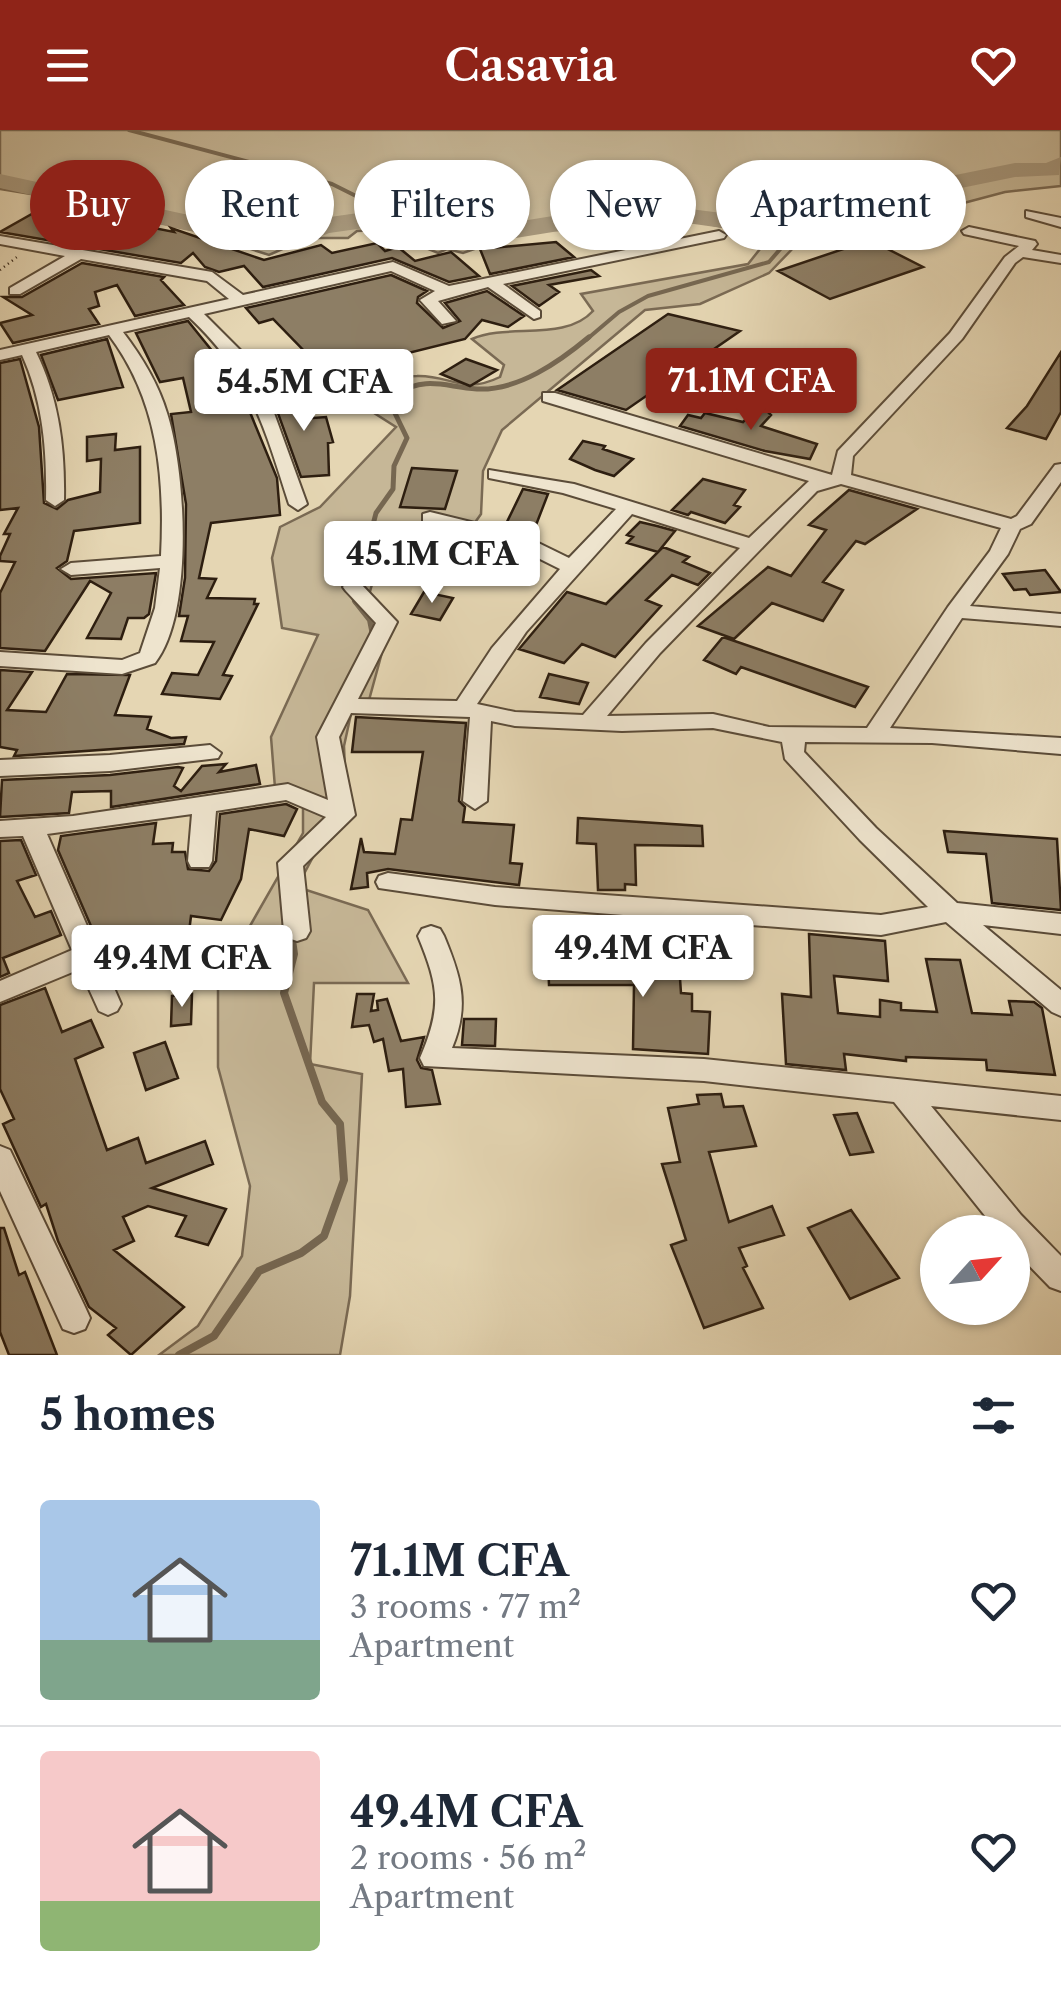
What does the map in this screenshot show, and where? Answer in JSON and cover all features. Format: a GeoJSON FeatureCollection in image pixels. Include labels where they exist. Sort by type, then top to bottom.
{"type":"FeatureCollection","features":[{"type":"Feature","properties":{"kind":"street"},"geometry":{"type":"LineString","coordinates":[[1031,214],[1061,222]]}},
{"type":"Feature","properties":{"kind":"street"},"geometry":{"type":"LineString","coordinates":[[590,720],[653,648],[810,487],[832,479],[844,456],[956,336],[1010,260],[1030,244],[969,231]]}},
{"type":"Feature","properties":{"kind":"street"},"geometry":{"type":"LineString","coordinates":[[448,321],[428,300],[447,291],[716,236]]}},
{"type":"Feature","properties":{"kind":"street"},"geometry":{"type":"LineString","coordinates":[[0,240],[212,277],[241,301]]}},
{"type":"Feature","properties":{"kind":"street"},"geometry":{"type":"LineString","coordinates":[[1019,252],[1061,259]]}},
{"type":"Feature","properties":{"kind":"street"},"geometry":{"type":"LineString","coordinates":[[15,291],[78,254]]}},
{"type":"Feature","properties":{"kind":"street"},"geometry":{"type":"LineString","coordinates":[[0,355],[195,314],[393,266],[447,291]]}},
{"type":"Feature","properties":{"kind":"street"},"geometry":{"type":"LineString","coordinates":[[491,282],[534,314]]}},
{"type":"Feature","properties":{"kind":"street"},"geometry":{"type":"LineString","coordinates":[[195,314],[236,352],[259,388],[298,504]]}},
{"type":"Feature","properties":{"kind":"street"},"geometry":{"type":"LineString","coordinates":[[0,659],[122,667],[140,664],[150,654],[166,607],[169,466],[161,423],[142,370],[114,330]]}},
{"type":"Feature","properties":{"kind":"street"},"geometry":{"type":"LineString","coordinates":[[26,349],[42,382],[54,436],[56,500]]}},
{"type":"Feature","properties":{"kind":"street"},"geometry":{"type":"LineString","coordinates":[[259,388],[375,364]]}},
{"type":"Feature","properties":{"kind":"street"},"geometry":{"type":"LineString","coordinates":[[549,397],[832,479],[1012,525],[1024,520],[1061,468]]}},
{"type":"Feature","properties":{"kind":"street"},"geometry":{"type":"LineString","coordinates":[[495,474],[566,488],[754,546]]}},
{"type":"Feature","properties":{"kind":"street"},"geometry":{"type":"LineString","coordinates":[[475,801],[472,710],[484,671],[533,608],[630,506]]}},
{"type":"Feature","properties":{"kind":"street"},"geometry":{"type":"LineString","coordinates":[[430,518],[513,538],[572,567]]}},
{"type":"Feature","properties":{"kind":"street"},"geometry":{"type":"LineString","coordinates":[[874,735],[955,611],[998,554],[1012,525]]}},
{"type":"Feature","properties":{"kind":"street"},"geometry":{"type":"LineString","coordinates":[[71,569],[170,560]]}},
{"type":"Feature","properties":{"kind":"street"},"geometry":{"type":"LineString","coordinates":[[342,815],[328,738],[387,622],[353,587]]}},
{"type":"Feature","properties":{"kind":"street"},"geometry":{"type":"LineString","coordinates":[[955,611],[1061,620]]}},
{"type":"Feature","properties":{"kind":"street"},"geometry":{"type":"LineString","coordinates":[[344,706],[472,710],[515,719],[622,724],[713,721],[768,734],[874,735],[1061,746]]}},
{"type":"Feature","properties":{"kind":"street"},"geometry":{"type":"LineString","coordinates":[[794,735],[793,754],[826,784],[866,832],[950,912],[1061,1005]]}},
{"type":"Feature","properties":{"kind":"street"},"geometry":{"type":"LineString","coordinates":[[0,768],[210,753]]}},
{"type":"Feature","properties":{"kind":"street"},"geometry":{"type":"LineString","coordinates":[[0,829],[32,828],[288,792],[342,815]]}},
{"type":"Feature","properties":{"kind":"street"},"geometry":{"type":"LineString","coordinates":[[200,861],[205,804]]}},
{"type":"Feature","properties":{"kind":"street"},"geometry":{"type":"LineString","coordinates":[[297,931],[290,863],[342,815]]}},
{"type":"Feature","properties":{"kind":"street"},"geometry":{"type":"LineString","coordinates":[[32,828],[90,954],[108,1004]]}},
{"type":"Feature","properties":{"kind":"street"},"geometry":{"type":"LineString","coordinates":[[388,882],[495,896],[881,926],[950,912],[1061,924]]}},
{"type":"Feature","properties":{"kind":"street"},"geometry":{"type":"LineString","coordinates":[[431,936],[454,993],[446,1030],[434,1058],[704,1070],[1061,1108]]}},
{"type":"Feature","properties":{"kind":"street"},"geometry":{"type":"LineString","coordinates":[[0,992],[90,954]]}},
{"type":"Feature","properties":{"kind":"street"},"geometry":{"type":"LineString","coordinates":[[904,1094],[1010,1225],[1061,1277]]}},
{"type":"Feature","properties":{"kind":"street"},"geometry":{"type":"LineString","coordinates":[[0,1159],[74,1318]]}},
{"type":"Feature","properties":{"kind":"shaded area"},"geometry":{"type":"Polygon","coordinates":[[[0,130],[1061,130],[1061,186],[1005,192],[966,202],[966,160],[716,160],[716,225],[696,222],[696,160],[550,160],[550,230],[530,230],[530,160],[354,160],[354,233],[348,238],[334,238],[334,160],[185,160],[185,228],[165,224],[165,160],[30,160],[30,194],[0,189],[0,130]]]}},
{"type":"Feature","properties":{"kind":"shaded area"},"geometry":{"type":"Polygon","coordinates":[[[254,250],[280,250],[269,255],[254,250]]]}},
{"type":"Feature","properties":{"kind":"shaded area"},"geometry":{"type":"Polygon","coordinates":[[[759,250],[791,250],[769,273],[700,304],[645,310],[502,430],[483,471],[481,514],[454,552],[376,570],[366,606],[389,627],[369,700],[354,700],[344,746],[346,795],[297,887],[368,910],[408,983],[314,983],[310,1064],[362,1074],[350,1296],[340,1355],[159,1355],[198,1326],[242,1256],[250,1186],[218,1067],[218,982],[303,833],[303,800],[275,788],[271,737],[318,635],[282,628],[272,558],[280,527],[320,507],[396,427],[349,397],[408,377],[429,376],[466,384],[487,382],[500,377],[504,365],[472,339],[486,334],[567,326],[593,311],[581,294],[748,264],[759,250]]]}},
{"type":"Feature","properties":{"kind":"building"},"geometry":{"type":"Polygon","coordinates":[[[30,215],[30,237],[0,232],[30,215]]]}},
{"type":"Feature","properties":{"kind":"building"},"geometry":{"type":"Polygon","coordinates":[[[171,228],[185,233],[185,250],[235,250],[264,260],[302,250],[402,250],[415,261],[451,252],[479,276],[449,282],[392,258],[263,287],[244,266],[219,272],[205,267],[193,253],[181,263],[105,250],[165,250],[165,230],[174,232],[171,228]]]}},
{"type":"Feature","properties":{"kind":"building"},"geometry":{"type":"Polygon","coordinates":[[[550,243],[550,250],[566,250],[574,257],[490,274],[480,250],[530,250],[530,244],[550,243]]]}},
{"type":"Feature","properties":{"kind":"building"},"geometry":{"type":"Polygon","coordinates":[[[840,250],[890,250],[923,267],[830,299],[778,271],[840,250]]]}},
{"type":"Feature","properties":{"kind":"building"},"geometry":{"type":"Polygon","coordinates":[[[82,263],[164,277],[161,280],[184,305],[135,316],[117,285],[95,292],[99,306],[89,309],[99,324],[13,343],[0,323],[32,315],[3,297],[22,297],[82,263]]]}},
{"type":"Feature","properties":{"kind":"building"},"geometry":{"type":"Polygon","coordinates":[[[591,270],[599,276],[549,285],[559,292],[539,306],[512,286],[591,270]]]}},
{"type":"Feature","properties":{"kind":"building"},"geometry":{"type":"Polygon","coordinates":[[[391,275],[427,291],[418,297],[417,303],[443,328],[460,321],[445,303],[487,291],[524,316],[508,327],[482,320],[465,339],[384,359],[393,370],[376,373],[387,364],[374,356],[263,378],[256,367],[309,356],[273,319],[259,323],[246,308],[391,275]]]}},
{"type":"Feature","properties":{"kind":"building"},"geometry":{"type":"Polygon","coordinates":[[[668,314],[740,331],[626,410],[557,390],[668,314]]]}},
{"type":"Feature","properties":{"kind":"building"},"geometry":{"type":"Polygon","coordinates":[[[188,321],[238,383],[277,478],[280,515],[211,523],[199,578],[216,579],[207,598],[255,599],[254,604],[258,604],[223,675],[232,676],[220,699],[162,694],[172,673],[198,675],[214,642],[181,641],[188,616],[179,616],[185,578],[186,504],[171,414],[191,412],[183,378],[160,382],[136,333],[188,321]]]}},
{"type":"Feature","properties":{"kind":"building"},"geometry":{"type":"Polygon","coordinates":[[[107,339],[123,387],[58,400],[41,355],[107,339]]]}},
{"type":"Feature","properties":{"kind":"building"},"geometry":{"type":"Polygon","coordinates":[[[1061,352],[1061,412],[1046,439],[1007,428],[1027,406],[1061,352]]]}},
{"type":"Feature","properties":{"kind":"building"},"geometry":{"type":"Polygon","coordinates":[[[20,359],[39,427],[44,503],[57,509],[68,500],[100,492],[101,459],[87,461],[87,437],[116,434],[115,450],[140,447],[140,523],[74,531],[67,561],[57,568],[71,579],[156,573],[149,614],[128,618],[121,639],[87,638],[111,593],[90,581],[45,651],[0,648],[0,593],[15,562],[0,561],[0,556],[10,534],[4,534],[18,508],[0,510],[0,363],[20,359]]]}},
{"type":"Feature","properties":{"kind":"building"},"geometry":{"type":"Polygon","coordinates":[[[466,359],[497,370],[470,386],[441,374],[466,359]]]}},
{"type":"Feature","properties":{"kind":"building"},"geometry":{"type":"Polygon","coordinates":[[[297,389],[313,418],[326,417],[333,442],[328,443],[329,475],[301,477],[271,394],[297,389]]]}},
{"type":"Feature","properties":{"kind":"building"},"geometry":{"type":"Polygon","coordinates":[[[760,404],[771,415],[761,426],[817,444],[810,459],[765,451],[680,426],[688,415],[701,418],[705,413],[743,422],[760,404]]]}},
{"type":"Feature","properties":{"kind":"building"},"geometry":{"type":"Polygon","coordinates":[[[583,441],[633,459],[614,476],[595,470],[570,459],[583,441]]]}},
{"type":"Feature","properties":{"kind":"building"},"geometry":{"type":"Polygon","coordinates":[[[412,468],[457,471],[445,509],[400,507],[412,468]]]}},
{"type":"Feature","properties":{"kind":"building"},"geometry":{"type":"Polygon","coordinates":[[[703,479],[745,490],[734,505],[740,507],[725,523],[672,510],[703,479]]]}},
{"type":"Feature","properties":{"kind":"building"},"geometry":{"type":"Polygon","coordinates":[[[523,489],[548,494],[536,525],[528,523],[522,531],[505,526],[523,489]]]}},
{"type":"Feature","properties":{"kind":"building"},"geometry":{"type":"Polygon","coordinates":[[[849,490],[917,509],[865,544],[856,541],[823,582],[843,590],[823,621],[772,603],[734,639],[698,626],[768,567],[791,576],[826,530],[809,525],[849,490]]]}},
{"type":"Feature","properties":{"kind":"building"},"geometry":{"type":"Polygon","coordinates":[[[640,522],[675,531],[658,552],[627,543],[633,537],[627,535],[640,522]]]}},
{"type":"Feature","properties":{"kind":"building"},"geometry":{"type":"Polygon","coordinates":[[[663,547],[689,557],[683,562],[710,573],[698,585],[672,575],[646,600],[661,606],[615,657],[582,644],[564,663],[519,649],[567,592],[606,604],[663,547]]]}},
{"type":"Feature","properties":{"kind":"building"},"geometry":{"type":"Polygon","coordinates":[[[1045,570],[1061,592],[1030,595],[1026,589],[1014,590],[1003,574],[1045,570]]]}},
{"type":"Feature","properties":{"kind":"building"},"geometry":{"type":"Polygon","coordinates":[[[424,592],[453,598],[440,620],[411,614],[424,592]]]}},
{"type":"Feature","properties":{"kind":"building"},"geometry":{"type":"Polygon","coordinates":[[[723,637],[868,687],[855,707],[741,667],[736,674],[704,660],[723,637]]]}},
{"type":"Feature","properties":{"kind":"building"},"geometry":{"type":"Polygon","coordinates":[[[0,670],[32,672],[7,710],[46,712],[67,674],[130,675],[115,715],[151,717],[147,729],[171,738],[186,737],[184,744],[14,756],[17,750],[0,747],[0,670]]]}},
{"type":"Feature","properties":{"kind":"building"},"geometry":{"type":"Polygon","coordinates":[[[549,674],[588,683],[579,704],[540,697],[549,674]]]}},
{"type":"Feature","properties":{"kind":"building"},"geometry":{"type":"Polygon","coordinates":[[[356,717],[466,723],[459,801],[465,807],[463,822],[514,825],[510,863],[522,864],[519,885],[388,869],[367,873],[368,887],[351,889],[361,838],[364,852],[395,854],[401,819],[412,820],[423,752],[352,752],[356,717]]]}},
{"type":"Feature","properties":{"kind":"building"},"geometry":{"type":"Polygon","coordinates":[[[226,764],[219,772],[256,765],[260,784],[111,807],[111,791],[72,792],[69,813],[0,817],[2,780],[178,767],[183,768],[174,786],[181,791],[202,766],[226,764]]]}},
{"type":"Feature","properties":{"kind":"building"},"geometry":{"type":"Polygon","coordinates":[[[286,804],[297,809],[284,836],[249,829],[241,879],[221,920],[191,916],[189,932],[155,933],[170,972],[117,986],[58,850],[61,836],[156,823],[153,844],[173,843],[172,852],[185,852],[188,869],[209,871],[216,861],[220,814],[286,804]]]}},
{"type":"Feature","properties":{"kind":"building"},"geometry":{"type":"Polygon","coordinates":[[[578,818],[702,826],[703,846],[635,845],[636,885],[625,884],[625,890],[598,890],[596,844],[577,843],[578,818]]]}},
{"type":"Feature","properties":{"kind":"building"},"geometry":{"type":"Polygon","coordinates":[[[944,831],[1057,839],[1061,910],[992,903],[986,854],[948,852],[944,831]]]}},
{"type":"Feature","properties":{"kind":"building"},"geometry":{"type":"Polygon","coordinates":[[[21,840],[36,875],[17,881],[35,917],[51,911],[61,935],[3,958],[9,973],[0,977],[0,841],[21,840]]]}},
{"type":"Feature","properties":{"kind":"building"},"geometry":{"type":"Polygon","coordinates":[[[809,934],[885,941],[888,981],[834,976],[838,1013],[880,1017],[880,1000],[901,1003],[901,1010],[937,1012],[926,959],[960,960],[972,1013],[1012,1015],[1009,1001],[1034,1002],[1042,1008],[1055,1075],[987,1070],[986,1060],[906,1057],[906,1061],[844,1054],[846,1070],[786,1064],[782,994],[811,997],[809,934]]]}},
{"type":"Feature","properties":{"kind":"building"},"geometry":{"type":"Polygon","coordinates":[[[588,953],[622,962],[679,964],[681,993],[692,994],[692,1011],[710,1012],[708,1054],[633,1049],[634,985],[549,985],[548,959],[588,953]]]}},
{"type":"Feature","properties":{"kind":"building"},"geometry":{"type":"Polygon","coordinates":[[[45,988],[62,1032],[91,1020],[103,1047],[75,1059],[107,1150],[138,1138],[146,1163],[205,1141],[213,1164],[152,1188],[226,1209],[208,1245],[176,1236],[186,1216],[148,1206],[123,1217],[134,1241],[114,1250],[184,1307],[131,1355],[108,1335],[116,1328],[89,1307],[58,1241],[46,1204],[41,1207],[3,1124],[14,1119],[0,1089],[0,1005],[45,988]]]}},
{"type":"Feature","properties":{"kind":"building"},"geometry":{"type":"Polygon","coordinates":[[[192,994],[191,1024],[171,1026],[172,996],[192,994]]]}},
{"type":"Feature","properties":{"kind":"building"},"geometry":{"type":"Polygon","coordinates":[[[357,994],[374,994],[371,1011],[378,1010],[377,1001],[387,999],[401,1041],[424,1037],[417,1060],[421,1068],[432,1070],[440,1104],[406,1107],[403,1069],[389,1071],[383,1039],[374,1042],[369,1025],[352,1027],[357,994]]]}},
{"type":"Feature","properties":{"kind":"building"},"geometry":{"type":"Polygon","coordinates":[[[464,1019],[496,1019],[495,1046],[462,1045],[464,1019]]]}},
{"type":"Feature","properties":{"kind":"building"},"geometry":{"type":"Polygon","coordinates":[[[165,1042],[178,1078],[146,1090],[134,1053],[165,1042]]]}},
{"type":"Feature","properties":{"kind":"building"},"geometry":{"type":"Polygon","coordinates":[[[721,1094],[724,1107],[743,1106],[756,1146],[709,1152],[729,1222],[772,1206],[784,1235],[739,1248],[747,1266],[743,1268],[763,1308],[704,1328],[671,1245],[686,1240],[662,1164],[680,1162],[668,1108],[699,1104],[697,1095],[721,1094]]]}},
{"type":"Feature","properties":{"kind":"building"},"geometry":{"type":"Polygon","coordinates":[[[857,1113],[873,1152],[850,1155],[834,1115],[857,1113]]]}},
{"type":"Feature","properties":{"kind":"building"},"geometry":{"type":"Polygon","coordinates":[[[851,1210],[899,1278],[850,1299],[808,1228],[851,1210]]]}},
{"type":"Feature","properties":{"kind":"building"},"geometry":{"type":"Polygon","coordinates":[[[0,1228],[4,1228],[19,1275],[25,1272],[57,1355],[9,1355],[0,1332],[0,1228]]]}},
{"type":"Feature","properties":{"kind":"waterway"},"geometry":{"type":"LineString","coordinates":[[129,130],[332,184],[354,195]]}},
{"type":"Feature","properties":{"kind":"waterway"},"geometry":{"type":"LineString","coordinates":[[0,181],[184,222],[294,240],[323,226],[386,217],[466,238],[590,218],[658,212],[817,233],[828,232],[837,223],[897,210],[905,194],[915,190],[1015,170],[1051,170],[1061,164]]}},
{"type":"Feature","properties":{"kind":"waterway"},"geometry":{"type":"LineString","coordinates":[[586,340],[619,312],[648,296],[769,262],[779,250]]}},
{"type":"Feature","properties":{"kind":"waterway"},"geometry":{"type":"LineString","coordinates":[[355,601],[348,587],[367,548],[376,513],[393,489],[394,466],[407,438],[391,405],[394,394],[426,384],[477,389],[508,385],[551,365],[589,337]]}},
{"type":"Feature","properties":{"kind":"waterway"},"geometry":{"type":"LineString","coordinates":[[355,601],[370,620],[373,635]]}},
{"type":"Feature","properties":{"kind":"waterway"},"geometry":{"type":"LineString","coordinates":[[179,1355],[214,1336],[259,1271],[301,1253],[324,1236],[344,1180],[340,1124],[322,1102],[284,993],[294,954],[291,933]]}}]}
